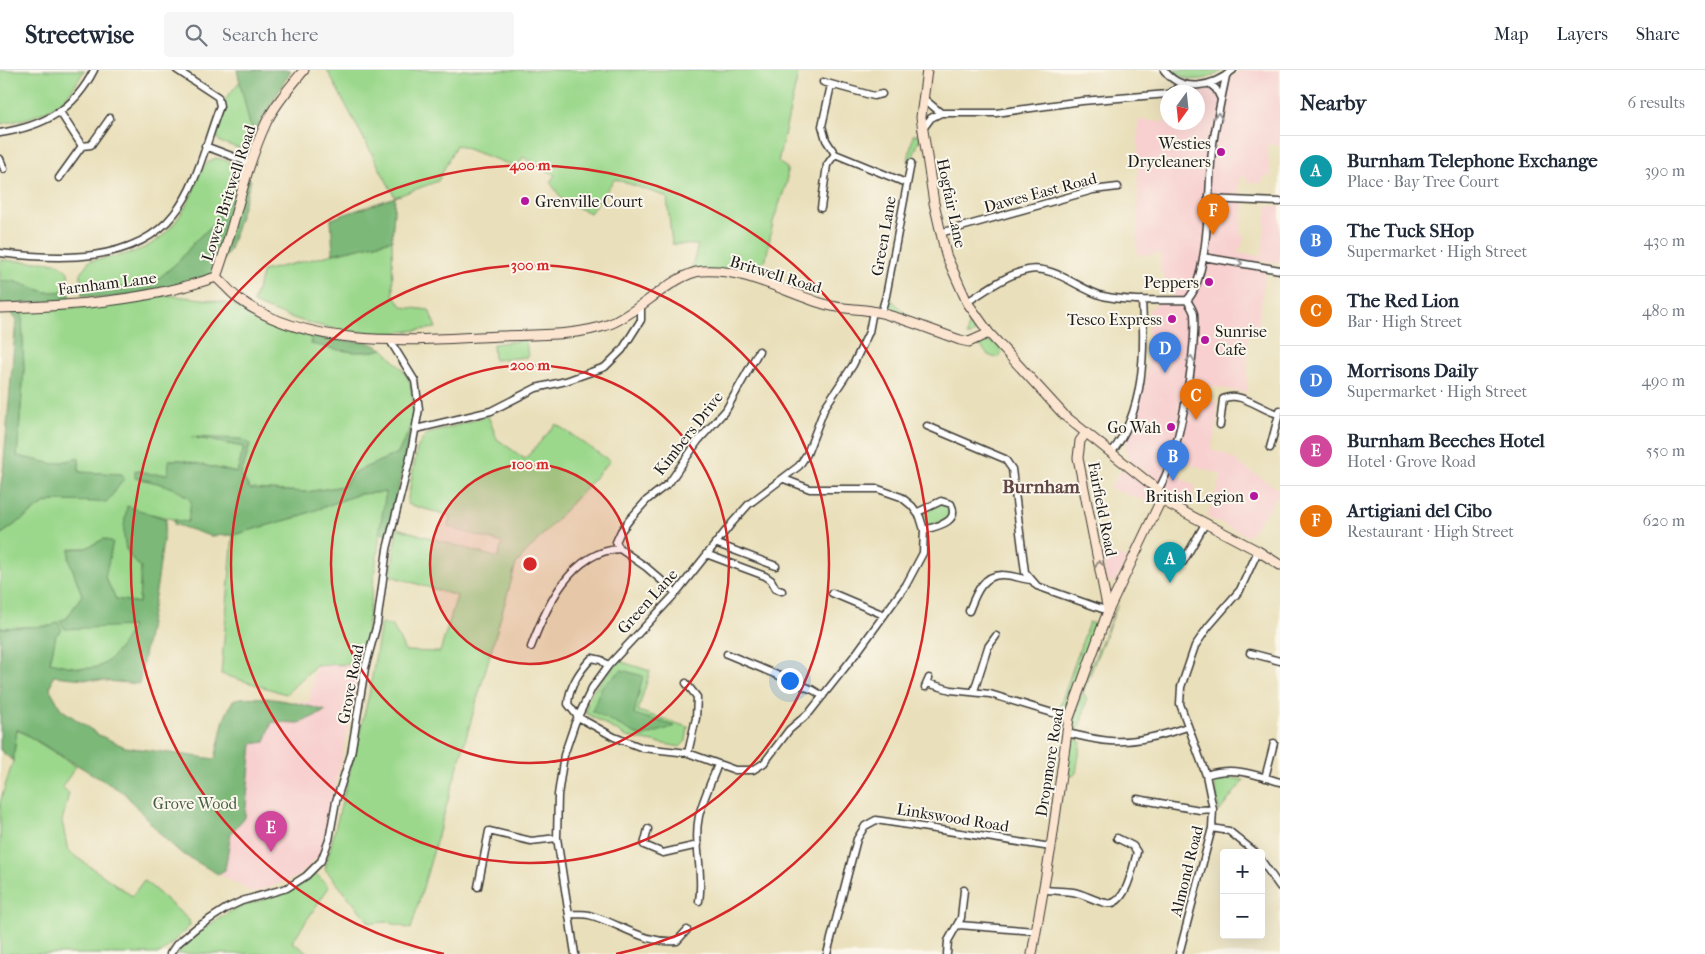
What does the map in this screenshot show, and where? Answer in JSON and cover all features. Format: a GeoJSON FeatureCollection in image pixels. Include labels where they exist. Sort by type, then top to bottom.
{"type":"FeatureCollection","features":[{"type":"Feature","properties":{"kind":"street"},"geometry":{"type":"LineString","coordinates":[[0,133],[41,122],[72,104],[84,89],[94,70]]}},
{"type":"Feature","properties":{"kind":"street"},"geometry":{"type":"LineString","coordinates":[[0,254],[72,257],[115,250],[141,241],[158,230],[174,214],[188,192],[220,106],[218,97],[177,70]]}},
{"type":"Feature","properties":{"kind":"street","name":"Lower Britwell Road"},"geometry":{"type":"LineString","coordinates":[[216,277],[250,163],[267,122],[288,89],[304,70]]}},
{"type":"Feature","properties":{"kind":"street","name":"Hogfair Lane"},"geometry":{"type":"LineString","coordinates":[[927,70],[923,98],[922,130],[940,233],[946,254],[967,302],[989,333]]}},
{"type":"Feature","properties":{"kind":"street"},"geometry":{"type":"LineString","coordinates":[[1164,70],[1169,77],[1182,84],[1191,86],[1210,84],[1233,70]]}},
{"type":"Feature","properties":{"kind":"street"},"geometry":{"type":"LineString","coordinates":[[967,302],[1017,273],[1030,270],[1044,271],[1100,295],[1142,300],[1187,300],[1193,294],[1203,257],[1212,151],[1226,76]]}},
{"type":"Feature","properties":{"kind":"street"},"geometry":{"type":"LineString","coordinates":[[822,82],[874,96],[882,94]]}},
{"type":"Feature","properties":{"kind":"street"},"geometry":{"type":"LineString","coordinates":[[1210,84],[1216,88],[1221,101]]}},
{"type":"Feature","properties":{"kind":"street"},"geometry":{"type":"LineString","coordinates":[[831,85],[822,126],[826,140],[835,154],[906,183]]}},
{"type":"Feature","properties":{"kind":"street"},"geometry":{"type":"LineString","coordinates":[[922,130],[931,118],[941,114],[996,113],[1082,101],[1160,95]]}},
{"type":"Feature","properties":{"kind":"street"},"geometry":{"type":"LineString","coordinates":[[923,98],[941,114]]}},
{"type":"Feature","properties":{"kind":"street"},"geometry":{"type":"LineString","coordinates":[[60,112],[82,146]]}},
{"type":"Feature","properties":{"kind":"street"},"geometry":{"type":"LineString","coordinates":[[59,178],[82,146],[91,145],[110,118]]}},
{"type":"Feature","properties":{"kind":"street"},"geometry":{"type":"LineString","coordinates":[[205,146],[250,163]]}},
{"type":"Feature","properties":{"kind":"street"},"geometry":{"type":"LineString","coordinates":[[822,208],[827,165],[835,154]]}},
{"type":"Feature","properties":{"kind":"street"},"geometry":{"type":"LineString","coordinates":[[0,158],[4,169]]}},
{"type":"Feature","properties":{"kind":"street","name":"Green Lane"},"geometry":{"type":"LineString","coordinates":[[575,954],[558,838],[558,795],[564,754],[578,717],[592,688],[608,666],[676,593],[715,543],[749,504],[784,479],[799,466],[807,454],[825,407],[853,366],[877,312],[890,276],[911,163]]}},
{"type":"Feature","properties":{"kind":"street","name":"Dawes East Road"},"geometry":{"type":"LineString","coordinates":[[940,233],[1093,190],[1118,187]]}},
{"type":"Feature","properties":{"kind":"street"},"geometry":{"type":"LineString","coordinates":[[1208,199],[1280,202]]}},
{"type":"Feature","properties":{"kind":"street"},"geometry":{"type":"LineString","coordinates":[[1203,257],[1277,270]]}},
{"type":"Feature","properties":{"kind":"street","name":"Britwell Road"},"geometry":{"type":"LineString","coordinates":[[216,277],[239,299],[281,321],[326,334],[389,339],[578,332],[610,323],[641,308],[685,276],[699,271],[715,271],[753,280],[829,306],[877,312],[969,342],[989,333]]}},
{"type":"Feature","properties":{"kind":"street","name":"Farnham Lane"},"geometry":{"type":"LineString","coordinates":[[0,308],[113,301],[188,287],[216,277]]}},
{"type":"Feature","properties":{"kind":"street"},"geometry":{"type":"LineString","coordinates":[[1110,453],[1120,441],[1142,380],[1142,300]]}},
{"type":"Feature","properties":{"kind":"street"},"geometry":{"type":"LineString","coordinates":[[1158,490],[1165,479],[1173,457],[1184,403],[1193,338],[1194,311],[1187,300]]}},
{"type":"Feature","properties":{"kind":"street"},"geometry":{"type":"LineString","coordinates":[[416,429],[491,411],[536,388],[605,366],[622,350],[641,320],[641,308]]}},
{"type":"Feature","properties":{"kind":"street"},"geometry":{"type":"LineString","coordinates":[[989,333],[1065,416],[1158,490],[1161,500],[1258,551],[1280,565]]}},
{"type":"Feature","properties":{"kind":"street","name":"Grove Road"},"geometry":{"type":"LineString","coordinates":[[170,954],[176,945],[196,928],[227,908],[242,900],[287,888],[306,876],[320,861],[329,840],[336,802],[351,754],[365,668],[377,624],[387,549],[416,429],[419,409],[415,381],[389,339]]}},
{"type":"Feature","properties":{"kind":"street","name":"Kimbers Drive"},"geometry":{"type":"LineString","coordinates":[[620,549],[616,542],[621,530],[647,500],[669,483],[698,441],[726,410],[759,351]]}},
{"type":"Feature","properties":{"kind":"street"},"geometry":{"type":"LineString","coordinates":[[1220,425],[1221,406],[1223,399],[1227,396],[1243,399],[1279,412],[1277,435],[1270,448]]}},
{"type":"Feature","properties":{"kind":"street"},"geometry":{"type":"LineString","coordinates":[[927,426],[1005,459],[1012,469],[1025,572],[1037,586],[1108,612]]}},
{"type":"Feature","properties":{"kind":"street","name":"Fairfield Road"},"geometry":{"type":"LineString","coordinates":[[1086,434],[1080,441],[1078,458],[1108,612]]}},
{"type":"Feature","properties":{"kind":"street"},"geometry":{"type":"LineString","coordinates":[[608,666],[601,660],[592,658],[574,682],[568,704],[578,717],[614,737],[643,748],[688,753],[736,770],[753,770],[764,763],[789,730],[810,712],[884,615],[906,585],[923,552],[924,530],[918,512],[901,497],[878,490],[810,489],[784,479]]}},
{"type":"Feature","properties":{"kind":"street","name":"Dropmore Road"},"geometry":{"type":"LineString","coordinates":[[1032,954],[1042,889],[1051,847],[1069,718],[1108,612],[1161,500]]}},
{"type":"Feature","properties":{"kind":"street"},"geometry":{"type":"LineString","coordinates":[[918,512],[942,501],[951,504],[954,511],[953,518],[924,530]]}},
{"type":"Feature","properties":{"kind":"street"},"geometry":{"type":"LineString","coordinates":[[1187,559],[1205,524]]}},
{"type":"Feature","properties":{"kind":"street"},"geometry":{"type":"LineString","coordinates":[[715,543],[776,566]]}},
{"type":"Feature","properties":{"kind":"street"},"geometry":{"type":"LineString","coordinates":[[531,647],[542,617],[566,579],[596,553],[606,549],[620,549],[646,567],[676,593]]}},
{"type":"Feature","properties":{"kind":"street","name":"Almond Road"},"geometry":{"type":"LineString","coordinates":[[1179,954],[1212,828],[1213,809],[1206,775],[1180,704],[1181,687],[1196,646],[1208,627],[1240,590],[1258,551]]}},
{"type":"Feature","properties":{"kind":"street"},"geometry":{"type":"LineString","coordinates":[[706,554],[765,576],[771,580],[776,589],[782,591]]}},
{"type":"Feature","properties":{"kind":"street"},"geometry":{"type":"LineString","coordinates":[[969,611],[979,587],[994,576],[1002,575],[1031,580]]}},
{"type":"Feature","properties":{"kind":"street"},"geometry":{"type":"LineString","coordinates":[[1105,591],[1116,595]]}},
{"type":"Feature","properties":{"kind":"street"},"geometry":{"type":"LineString","coordinates":[[832,593],[884,615]]}},
{"type":"Feature","properties":{"kind":"street"},"geometry":{"type":"LineString","coordinates":[[974,692],[988,647],[996,636]]}},
{"type":"Feature","properties":{"kind":"street"},"geometry":{"type":"LineString","coordinates":[[1250,653],[1280,661]]}},
{"type":"Feature","properties":{"kind":"street"},"geometry":{"type":"LineString","coordinates":[[727,654],[813,690],[822,696]]}},
{"type":"Feature","properties":{"kind":"street"},"geometry":{"type":"LineString","coordinates":[[927,682],[950,690],[990,694],[1069,718]]}},
{"type":"Feature","properties":{"kind":"street"},"geometry":{"type":"LineString","coordinates":[[686,683],[697,697],[696,718],[688,753]]}},
{"type":"Feature","properties":{"kind":"street"},"geometry":{"type":"LineString","coordinates":[[1067,734],[1108,741],[1122,741],[1172,732],[1187,726]]}},
{"type":"Feature","properties":{"kind":"street"},"geometry":{"type":"LineString","coordinates":[[1265,778],[1274,742]]}},
{"type":"Feature","properties":{"kind":"street"},"geometry":{"type":"LineString","coordinates":[[699,901],[702,883],[698,845],[699,817],[718,764]]}},
{"type":"Feature","properties":{"kind":"street"},"geometry":{"type":"LineString","coordinates":[[1206,775],[1222,770],[1245,772],[1280,782]]}},
{"type":"Feature","properties":{"kind":"street"},"geometry":{"type":"LineString","coordinates":[[1137,799],[1200,810],[1213,809]]}},
{"type":"Feature","properties":{"kind":"street","name":"Linkswood Road"},"geometry":{"type":"LineString","coordinates":[[827,954],[857,839],[865,826],[876,820],[1051,847]]}},
{"type":"Feature","properties":{"kind":"street"},"geometry":{"type":"LineString","coordinates":[[1212,828],[1229,831],[1251,849]]}},
{"type":"Feature","properties":{"kind":"street"},"geometry":{"type":"LineString","coordinates":[[648,829],[644,845],[664,853],[698,845]]}},
{"type":"Feature","properties":{"kind":"street"},"geometry":{"type":"LineString","coordinates":[[478,887],[489,831],[531,841],[558,838]]}},
{"type":"Feature","properties":{"kind":"street"},"geometry":{"type":"LineString","coordinates":[[1042,889],[1054,892],[1072,891],[1108,904],[1116,902],[1124,894],[1137,852],[1133,846],[1117,838]]}},
{"type":"Feature","properties":{"kind":"street"},"geometry":{"type":"LineString","coordinates":[[1265,866],[1280,887]]}},
{"type":"Feature","properties":{"kind":"street"},"geometry":{"type":"LineString","coordinates":[[947,954],[948,941],[959,925],[964,890]]}},
{"type":"Feature","properties":{"kind":"street"},"geometry":{"type":"LineString","coordinates":[[570,914],[588,915],[643,938],[662,942],[677,941],[687,930]]}},
{"type":"Feature","properties":{"kind":"street"},"geometry":{"type":"LineString","coordinates":[[959,925],[1035,930]]}},
{"type":"Feature","properties":{"kind":"shaded area"},"geometry":{"type":"Polygon","coordinates":[[[1240,70],[1280,70],[1280,145],[1266,144],[1271,176],[1263,177],[1263,183],[1248,182],[1247,177],[1240,177],[1238,195],[1244,203],[1240,234],[1244,235],[1241,249],[1238,249],[1237,253],[1262,256],[1267,206],[1280,206],[1280,263],[1257,261],[1256,267],[1266,269],[1257,336],[1248,334],[1247,393],[1210,386],[1210,389],[1191,392],[1190,395],[1217,402],[1217,422],[1211,450],[1229,455],[1228,457],[1238,461],[1238,463],[1280,490],[1280,494],[1248,536],[1207,517],[1222,475],[1176,459],[1172,473],[1196,486],[1188,507],[1165,493],[1156,479],[1130,461],[1125,445],[1146,378],[1149,310],[1159,302],[1179,302],[1171,292],[1170,281],[1164,281],[1164,273],[1160,273],[1160,254],[1137,255],[1138,120],[1160,122],[1160,130],[1205,130],[1205,89],[1230,79],[1240,70]]]}},
{"type":"Feature","properties":{"kind":"shaded area"},"geometry":{"type":"Polygon","coordinates":[[[1123,468],[1155,492],[1151,503],[1110,488],[1123,468]]]}},
{"type":"Feature","properties":{"kind":"shaded area"},"geometry":{"type":"Polygon","coordinates":[[[1101,550],[1128,559],[1115,582],[1108,581],[1106,578],[1101,550]]]}},
{"type":"Feature","properties":{"kind":"shaded area"},"geometry":{"type":"Polygon","coordinates":[[[362,664],[321,853],[300,876],[253,893],[195,861],[240,704],[309,702],[316,665],[362,664]]]}},
{"type":"Feature","properties":{"kind":"green space"},"geometry":{"type":"Polygon","coordinates":[[[0,70],[84,70],[68,94],[50,109],[27,118],[0,124],[0,70]]]}},
{"type":"Feature","properties":{"kind":"green space"},"geometry":{"type":"Polygon","coordinates":[[[237,70],[291,70],[256,130],[250,125],[237,70]]]}},
{"type":"Feature","properties":{"kind":"green space"},"geometry":{"type":"Polygon","coordinates":[[[327,70],[799,70],[778,162],[787,168],[787,182],[773,222],[766,259],[761,265],[743,271],[691,271],[698,245],[672,244],[667,197],[615,179],[590,213],[564,202],[550,182],[555,175],[523,157],[517,167],[456,145],[438,181],[395,197],[327,70]]]}},
{"type":"Feature","properties":{"kind":"green space"},"geometry":{"type":"Polygon","coordinates":[[[1173,70],[1223,70],[1204,79],[1191,79],[1173,70]]]}},
{"type":"Feature","properties":{"kind":"green space"},"geometry":{"type":"Polygon","coordinates":[[[240,81],[250,125],[256,130],[248,146],[238,148],[220,142],[214,132],[223,102],[240,81]]]}},
{"type":"Feature","properties":{"kind":"green space"},"geometry":{"type":"Polygon","coordinates":[[[913,135],[920,135],[920,138],[911,162],[908,161],[913,135]]]}},
{"type":"Feature","properties":{"kind":"green space"},"geometry":{"type":"Polygon","coordinates":[[[216,158],[229,161],[235,167],[215,223],[196,240],[179,261],[158,279],[140,286],[114,289],[92,283],[81,286],[80,274],[89,261],[141,249],[156,241],[167,232],[187,204],[205,165],[216,158]]]}},
{"type":"Feature","properties":{"kind":"green space"},"geometry":{"type":"Polygon","coordinates":[[[235,167],[251,180],[230,249],[215,274],[167,288],[130,296],[96,298],[82,295],[81,286],[92,283],[114,289],[140,286],[158,279],[179,261],[196,240],[215,223],[235,167]]]}},
{"type":"Feature","properties":{"kind":"green space"},"geometry":{"type":"Polygon","coordinates":[[[395,197],[392,240],[333,254],[331,219],[395,197]]]}},
{"type":"Feature","properties":{"kind":"green space"},"geometry":{"type":"Polygon","coordinates":[[[392,240],[393,294],[403,307],[429,310],[436,328],[386,333],[346,331],[299,320],[253,303],[263,271],[392,240]]]}},
{"type":"Feature","properties":{"kind":"green space"},"geometry":{"type":"Polygon","coordinates":[[[0,260],[58,263],[68,272],[69,291],[46,292],[13,281],[0,281],[0,260]]]}},
{"type":"Feature","properties":{"kind":"green space"},"geometry":{"type":"Polygon","coordinates":[[[0,281],[13,281],[46,292],[69,291],[71,300],[0,305],[0,281]]]}},
{"type":"Feature","properties":{"kind":"green space"},"geometry":{"type":"Polygon","coordinates":[[[167,295],[211,300],[246,309],[282,328],[300,333],[310,333],[311,344],[356,352],[383,349],[403,370],[410,382],[413,397],[412,425],[398,453],[353,473],[344,486],[306,492],[250,489],[241,475],[250,445],[197,438],[244,447],[237,473],[182,460],[170,460],[168,474],[135,478],[165,485],[186,496],[191,501],[188,523],[152,514],[125,548],[141,567],[139,603],[116,599],[105,577],[104,539],[86,548],[73,548],[69,559],[82,595],[67,618],[133,626],[118,650],[103,665],[85,668],[50,663],[56,634],[51,626],[0,628],[0,535],[44,504],[53,501],[107,502],[121,474],[79,472],[79,458],[54,464],[17,456],[24,371],[22,311],[99,306],[167,295]]]}},
{"type":"Feature","properties":{"kind":"green space"},"geometry":{"type":"Polygon","coordinates":[[[888,296],[906,314],[905,317],[890,311],[885,303],[888,296]]]}},
{"type":"Feature","properties":{"kind":"green space"},"geometry":{"type":"Polygon","coordinates":[[[22,311],[24,371],[17,456],[54,464],[79,458],[79,472],[122,474],[124,479],[107,502],[53,501],[44,504],[0,535],[0,488],[16,320],[11,312],[22,311]]]}},
{"type":"Feature","properties":{"kind":"green space"},"geometry":{"type":"Polygon","coordinates":[[[969,314],[977,326],[976,331],[971,336],[967,336],[969,314]]]}},
{"type":"Feature","properties":{"kind":"green space"},"geometry":{"type":"Polygon","coordinates":[[[310,333],[345,341],[368,342],[383,349],[365,352],[338,350],[311,344],[310,333]]]}},
{"type":"Feature","properties":{"kind":"green space"},"geometry":{"type":"Polygon","coordinates":[[[526,340],[528,357],[494,360],[493,344],[526,340]]]}},
{"type":"Feature","properties":{"kind":"green space"},"geometry":{"type":"Polygon","coordinates":[[[984,341],[995,343],[1003,352],[996,358],[988,355],[978,343],[984,341]]]}},
{"type":"Feature","properties":{"kind":"green space"},"geometry":{"type":"Polygon","coordinates":[[[488,416],[497,439],[525,459],[556,424],[610,461],[516,564],[411,929],[388,922],[370,923],[325,869],[369,695],[381,623],[393,626],[405,651],[440,652],[457,596],[391,576],[397,528],[498,558],[502,543],[448,527],[450,516],[407,504],[417,449],[425,435],[488,416]]]}},
{"type":"Feature","properties":{"kind":"green space"},"geometry":{"type":"Polygon","coordinates":[[[412,425],[388,535],[379,533],[386,492],[359,494],[294,518],[233,535],[210,536],[174,524],[174,520],[188,522],[191,501],[186,496],[165,485],[135,478],[135,470],[152,474],[168,474],[169,460],[182,460],[237,473],[244,447],[192,437],[242,439],[250,444],[241,475],[250,489],[306,492],[344,486],[353,473],[398,453],[412,425]]]}},
{"type":"Feature","properties":{"kind":"green space"},"geometry":{"type":"Polygon","coordinates":[[[386,492],[362,664],[316,665],[286,694],[221,674],[233,535],[294,518],[359,494],[386,492]]]}},
{"type":"Feature","properties":{"kind":"green space"},"geometry":{"type":"Polygon","coordinates":[[[942,504],[948,505],[949,518],[933,525],[927,524],[922,516],[925,510],[942,504]]]}},
{"type":"Feature","properties":{"kind":"green space","name":"Grove Wood"},"geometry":{"type":"Polygon","coordinates":[[[127,506],[166,519],[157,585],[139,684],[53,676],[50,689],[61,709],[99,735],[125,747],[215,759],[224,719],[233,700],[254,697],[266,698],[292,702],[326,711],[299,723],[272,722],[265,742],[252,744],[245,817],[231,833],[225,870],[218,874],[181,853],[163,837],[124,793],[17,729],[13,761],[0,750],[0,628],[51,626],[58,622],[62,630],[56,635],[50,662],[86,668],[97,667],[108,661],[118,650],[130,631],[132,626],[65,629],[60,621],[67,618],[82,595],[69,559],[70,549],[86,548],[104,539],[113,542],[105,577],[116,599],[139,603],[141,567],[129,554],[124,540],[127,506]]]}},
{"type":"Feature","properties":{"kind":"green space"},"geometry":{"type":"Polygon","coordinates":[[[1118,604],[1083,692],[1087,699],[1078,730],[1072,724],[1088,673],[1118,604]]]}},
{"type":"Feature","properties":{"kind":"green space"},"geometry":{"type":"Polygon","coordinates":[[[1089,622],[1097,625],[1067,710],[1063,713],[1059,709],[1089,622]]]}},
{"type":"Feature","properties":{"kind":"green space"},"geometry":{"type":"Polygon","coordinates":[[[619,661],[650,671],[638,711],[688,727],[686,741],[680,747],[627,737],[586,713],[589,698],[593,691],[619,661]]]}},
{"type":"Feature","properties":{"kind":"green space"},"geometry":{"type":"Polygon","coordinates":[[[622,670],[643,676],[634,714],[675,726],[642,737],[592,711],[602,686],[622,670]]]}},
{"type":"Feature","properties":{"kind":"green space"},"geometry":{"type":"Polygon","coordinates":[[[17,729],[76,766],[62,787],[69,793],[62,821],[68,851],[132,896],[144,880],[189,920],[190,926],[160,954],[0,954],[0,802],[13,761],[17,729]]]}},
{"type":"Feature","properties":{"kind":"green space"},"geometry":{"type":"Polygon","coordinates":[[[1074,739],[1079,740],[1081,743],[1076,773],[1073,776],[1068,775],[1066,772],[1071,741],[1074,739]]]}},
{"type":"Feature","properties":{"kind":"green space"},"geometry":{"type":"Polygon","coordinates":[[[1227,777],[1244,780],[1219,812],[1215,785],[1219,779],[1227,777]]]}},
{"type":"Feature","properties":{"kind":"green space"},"geometry":{"type":"Polygon","coordinates":[[[316,874],[329,887],[292,942],[310,954],[176,954],[201,930],[236,908],[290,891],[316,874]]]}},
{"type":"Feature","properties":{"kind":"place","name":"Westies Drycleaners"},"geometry":{"type":"Point","coordinates":[1221,152]}},
{"type":"Feature","properties":{"kind":"place","name":"Grenville Court"},"geometry":{"type":"Point","coordinates":[525,201]}},
{"type":"Feature","properties":{"kind":"place","name":"Artigiani del Cibo"},"geometry":{"type":"Point","coordinates":[1213,235]}},
{"type":"Feature","properties":{"kind":"place","name":"Peppers"},"geometry":{"type":"Point","coordinates":[1209,282]}},
{"type":"Feature","properties":{"kind":"place","name":"Tesco Express"},"geometry":{"type":"Point","coordinates":[1172,319]}},
{"type":"Feature","properties":{"kind":"place","name":"Sunrise Cafe"},"geometry":{"type":"Point","coordinates":[1205,340]}},
{"type":"Feature","properties":{"kind":"place","name":"Morrisons Daily"},"geometry":{"type":"Point","coordinates":[1165,373]}},
{"type":"Feature","properties":{"kind":"place","name":"The Red Lion"},"geometry":{"type":"Point","coordinates":[1196,420]}},
{"type":"Feature","properties":{"kind":"place","name":"Go Wah"},"geometry":{"type":"Point","coordinates":[1171,427]}},
{"type":"Feature","properties":{"kind":"place","name":"The Tuck SHop"},"geometry":{"type":"Point","coordinates":[1173,481]}},
{"type":"Feature","properties":{"kind":"place","name":"British Legion"},"geometry":{"type":"Point","coordinates":[1254,496]}},
{"type":"Feature","properties":{"kind":"place","name":"Burnham Telephone Exchange"},"geometry":{"type":"Point","coordinates":[1170,583]}},
{"type":"Feature","properties":{"kind":"place","name":"Burnham Beeches Hotel"},"geometry":{"type":"Point","coordinates":[271,852]}},
{"type":"Feature","properties":{"kind":"district","name":"Burnham"},"geometry":{"type":"Point","coordinates":[1041,486]}}]}
